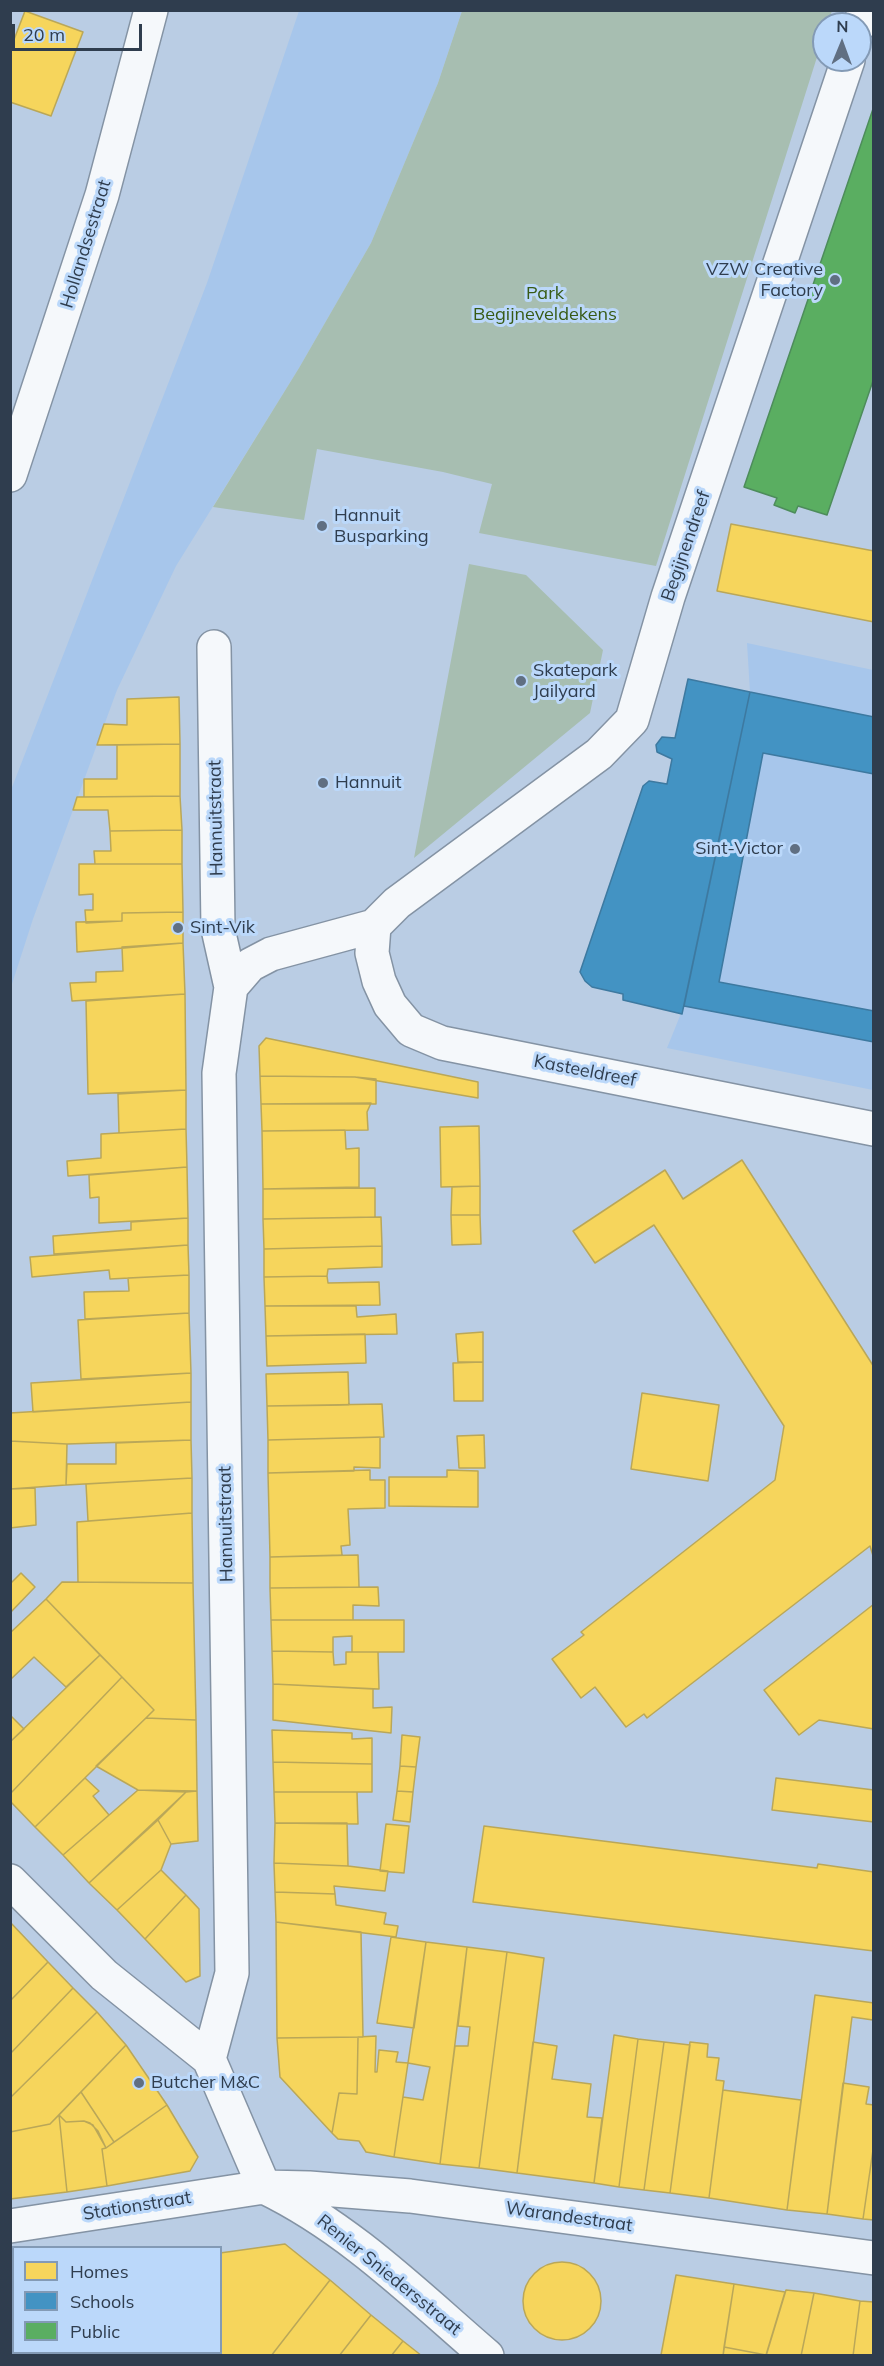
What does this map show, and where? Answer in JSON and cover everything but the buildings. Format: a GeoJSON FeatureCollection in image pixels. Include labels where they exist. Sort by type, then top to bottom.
{"type":"FeatureCollection","features":[{"type":"Feature","properties":{"kind":"street","name":"Hollandsestraat"},"geometry":{"type":"LineString","coordinates":[[10,476],[102,195],[151,10]]}},
{"type":"Feature","properties":{"kind":"street","name":"Begijnendreef"},"geometry":{"type":"LineString","coordinates":[[374,926],[397,903],[599,754],[632,720],[668,597],[844,72]]}},
{"type":"Feature","properties":{"kind":"street","name":"Hannuitstraat"},"geometry":{"type":"LineString","coordinates":[[209,2059],[232,1973],[219,1073],[231,987],[218,929],[214,647]]}},
{"type":"Feature","properties":{"kind":"street"},"geometry":{"type":"LineString","coordinates":[[231,987],[249,965],[272,954],[374,926]]}},
{"type":"Feature","properties":{"kind":"street","name":"Kasteeldreef"},"geometry":{"type":"LineString","coordinates":[[374,926],[372,953],[379,981],[390,1005],[411,1030],[442,1043],[873,1129]]}},
{"type":"Feature","properties":{"kind":"street"},"geometry":{"type":"LineString","coordinates":[[10,1881],[104,1975],[209,2059],[264,2187]]}},
{"type":"Feature","properties":{"kind":"street","name":"Stationstraat"},"geometry":{"type":"LineString","coordinates":[[10,2226],[264,2187]]}},
{"type":"Feature","properties":{"kind":"street","name":"Warandestraat"},"geometry":{"type":"LineString","coordinates":[[264,2187],[410,2196],[873,2258]]}},
{"type":"Feature","properties":{"kind":"street","name":"Renier Sniedersstraat"},"geometry":{"type":"LineString","coordinates":[[264,2187],[298,2203],[336,2229],[487,2355]]}},
{"type":"Feature","properties":{"kind":"shaded area"},"geometry":{"type":"Polygon","coordinates":[[[299,11],[462,11],[438,83],[371,243],[299,368],[176,566],[117,690],[33,919],[11,987],[11,790],[207,283],[299,11]]]}},
{"type":"Feature","properties":{"kind":"shaded area","name":"Sint-Victor"},"geometry":{"type":"Polygon","coordinates":[[[747,643],[873,670],[873,1090],[667,1048],[684,1006],[750,692],[747,643]]]}},
{"type":"Feature","properties":{"kind":"green space","name":"Park Begijneveldekens"},"geometry":{"type":"Polygon","coordinates":[[[462,11],[832,11],[812,12],[812,72],[656,566],[479,533],[492,484],[443,472],[317,449],[304,520],[213,507],[299,368],[371,243],[438,83],[462,11]]]}},
{"type":"Feature","properties":{"kind":"green space","name":"Skatepark Jailyard"},"geometry":{"type":"Polygon","coordinates":[[[469,564],[526,575],[603,650],[590,713],[414,858],[469,564]]]}},
{"type":"Feature","properties":{"kind":"place","name":"VZW Creative Factory"},"geometry":{"type":"Point","coordinates":[835,280]}},
{"type":"Feature","properties":{"kind":"place","name":"Hannuit Busparking"},"geometry":{"type":"Point","coordinates":[322,526]}},
{"type":"Feature","properties":{"kind":"place","name":"Skatepark Jailyard"},"geometry":{"type":"Point","coordinates":[521,681]}},
{"type":"Feature","properties":{"kind":"place","name":"Hannuit"},"geometry":{"type":"Point","coordinates":[323,783]}},
{"type":"Feature","properties":{"kind":"place","name":"Sint-Victor"},"geometry":{"type":"Point","coordinates":[795,849]}},
{"type":"Feature","properties":{"kind":"place","name":"Sint-Vik"},"geometry":{"type":"Point","coordinates":[178,928]}},
{"type":"Feature","properties":{"kind":"place","name":"Butcher M&C"},"geometry":{"type":"Point","coordinates":[139,2083]}}]}
